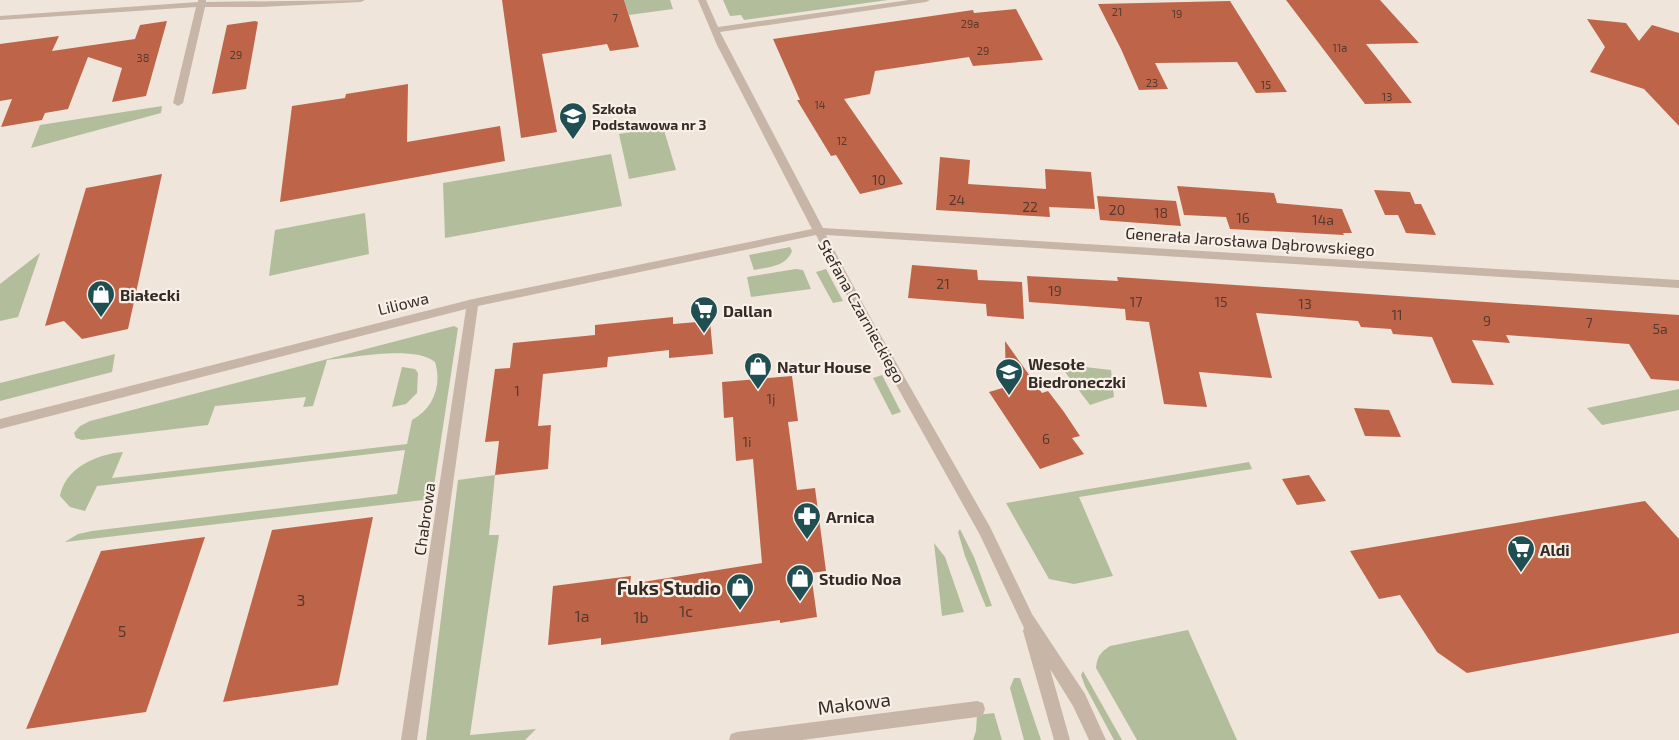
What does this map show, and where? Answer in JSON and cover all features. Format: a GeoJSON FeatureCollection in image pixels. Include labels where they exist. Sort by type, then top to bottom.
{"type":"FeatureCollection","features":[{"type":"Feature","properties":{"kind":"street"},"geometry":{"type":"LineString","coordinates":[[0,18],[201,2],[361,0]]}},
{"type":"Feature","properties":{"kind":"street","name":"Stefana Czarnieckiego"},"geometry":{"type":"LineString","coordinates":[[702,0],[715,30],[818,231],[863,315],[985,531],[1028,619],[1079,700],[1098,740]]}},
{"type":"Feature","properties":{"kind":"street"},"geometry":{"type":"LineString","coordinates":[[715,30],[924,0]]}},
{"type":"Feature","properties":{"kind":"street"},"geometry":{"type":"LineString","coordinates":[[178,103],[201,2]]}},
{"type":"Feature","properties":{"kind":"street","name":"Generała Jarosława Dąbrowskiego"},"geometry":{"type":"LineString","coordinates":[[818,231],[1679,284]]}},
{"type":"Feature","properties":{"kind":"street","name":"Liliowa"},"geometry":{"type":"LineString","coordinates":[[0,424],[473,303],[818,231]]}},
{"type":"Feature","properties":{"kind":"street","name":"Chabrowa"},"geometry":{"type":"LineString","coordinates":[[409,740],[473,303]]}},
{"type":"Feature","properties":{"kind":"street","name":"Stefana Czarnieckiego"},"geometry":{"type":"LineString","coordinates":[[1028,619],[1062,740]]}},
{"type":"Feature","properties":{"kind":"street","name":"Makowa"},"geometry":{"type":"LineString","coordinates":[[737,740],[977,709]]}},
{"type":"Feature","properties":{"kind":"green space"},"geometry":{"type":"Polygon","coordinates":[[[624,0],[670,0],[673,9],[629,15],[624,0]]]}},
{"type":"Feature","properties":{"kind":"green space"},"geometry":{"type":"Polygon","coordinates":[[[723,0],[888,0],[744,20],[741,15],[730,16],[723,0]]]}},
{"type":"Feature","properties":{"kind":"green space"},"geometry":{"type":"Polygon","coordinates":[[[162,106],[161,113],[31,148],[40,125],[162,106]]]}},
{"type":"Feature","properties":{"kind":"green space"},"geometry":{"type":"Polygon","coordinates":[[[663,127],[676,170],[629,179],[619,134],[663,127]]]}},
{"type":"Feature","properties":{"kind":"green space"},"geometry":{"type":"Polygon","coordinates":[[[611,154],[622,206],[445,238],[443,183],[611,154]]]}},
{"type":"Feature","properties":{"kind":"green space"},"geometry":{"type":"Polygon","coordinates":[[[365,213],[369,254],[269,276],[275,230],[365,213]]]}},
{"type":"Feature","properties":{"kind":"green space"},"geometry":{"type":"Polygon","coordinates":[[[790,247],[792,251],[786,260],[771,267],[754,270],[749,255],[790,247]]]}},
{"type":"Feature","properties":{"kind":"green space"},"geometry":{"type":"Polygon","coordinates":[[[40,253],[18,317],[0,321],[0,284],[40,253]]]}},
{"type":"Feature","properties":{"kind":"green space"},"geometry":{"type":"Polygon","coordinates":[[[796,269],[803,270],[811,289],[751,297],[747,277],[796,269]]]}},
{"type":"Feature","properties":{"kind":"green space"},"geometry":{"type":"Polygon","coordinates":[[[826,269],[843,301],[833,303],[816,272],[826,269]]]}},
{"type":"Feature","properties":{"kind":"green space"},"geometry":{"type":"Polygon","coordinates":[[[454,326],[458,328],[432,499],[65,542],[78,534],[92,531],[397,494],[405,450],[97,486],[85,511],[70,507],[60,496],[63,486],[75,470],[93,459],[113,453],[123,452],[112,478],[407,444],[412,420],[426,409],[434,395],[437,387],[437,371],[435,362],[425,357],[398,353],[327,360],[313,406],[303,407],[306,397],[215,406],[208,425],[82,440],[76,438],[74,433],[80,426],[90,421],[454,326]]]}},
{"type":"Feature","properties":{"kind":"green space"},"geometry":{"type":"Polygon","coordinates":[[[115,354],[112,372],[0,401],[0,383],[115,354]]]}},
{"type":"Feature","properties":{"kind":"green space"},"geometry":{"type":"Polygon","coordinates":[[[1059,364],[1111,370],[1114,397],[1090,405],[1059,364]]]}},
{"type":"Feature","properties":{"kind":"green space"},"geometry":{"type":"Polygon","coordinates":[[[402,367],[415,369],[418,373],[417,393],[406,404],[392,407],[402,367]]]}},
{"type":"Feature","properties":{"kind":"green space"},"geometry":{"type":"Polygon","coordinates":[[[882,375],[901,412],[892,415],[873,378],[882,375]]]}},
{"type":"Feature","properties":{"kind":"green space"},"geometry":{"type":"Polygon","coordinates":[[[1679,389],[1679,410],[1602,425],[1587,408],[1679,389]]]}},
{"type":"Feature","properties":{"kind":"green space"},"geometry":{"type":"Polygon","coordinates":[[[1249,462],[1252,469],[1079,497],[1113,576],[1074,584],[1049,579],[1006,503],[1249,462]]]}},
{"type":"Feature","properties":{"kind":"green space"},"geometry":{"type":"Polygon","coordinates":[[[495,475],[489,535],[499,535],[470,735],[536,729],[525,740],[426,740],[458,480],[495,475]]]}},
{"type":"Feature","properties":{"kind":"green space"},"geometry":{"type":"Polygon","coordinates":[[[960,529],[974,557],[992,606],[986,607],[965,556],[958,532],[960,529]]]}},
{"type":"Feature","properties":{"kind":"green space"},"geometry":{"type":"Polygon","coordinates":[[[934,543],[945,557],[964,612],[942,616],[934,543]]]}},
{"type":"Feature","properties":{"kind":"green space"},"geometry":{"type":"Polygon","coordinates":[[[1188,630],[1237,740],[1137,740],[1096,668],[1098,657],[1110,646],[1188,630]]]}},
{"type":"Feature","properties":{"kind":"green space"},"geometry":{"type":"Polygon","coordinates":[[[1083,671],[1122,740],[1114,740],[1085,686],[1081,675],[1083,671]]]}},
{"type":"Feature","properties":{"kind":"green space"},"geometry":{"type":"Polygon","coordinates":[[[1014,678],[1020,678],[1041,740],[1024,740],[1010,688],[1014,678]]]}},
{"type":"Feature","properties":{"kind":"green space"},"geometry":{"type":"Polygon","coordinates":[[[994,713],[1002,740],[973,740],[976,731],[977,715],[994,713]]]}},
{"type":"Feature","properties":{"kind":"building"},"geometry":{"type":"Polygon","coordinates":[[[502,0],[624,0],[639,47],[610,51],[607,44],[542,54],[557,132],[521,138],[502,0]]]}},
{"type":"Feature","properties":{"kind":"building"},"geometry":{"type":"Polygon","coordinates":[[[1286,0],[1380,0],[1419,43],[1366,44],[1412,103],[1365,104],[1286,0]]]}},
{"type":"Feature","properties":{"kind":"building"},"geometry":{"type":"Polygon","coordinates":[[[1230,1],[1287,92],[1256,93],[1237,62],[1155,63],[1168,89],[1139,90],[1098,4],[1230,1]]]}},
{"type":"Feature","properties":{"kind":"building"},"geometry":{"type":"Polygon","coordinates":[[[1016,9],[1043,60],[973,66],[969,57],[875,71],[870,94],[844,99],[903,184],[860,194],[836,155],[831,156],[797,100],[800,100],[773,39],[973,10],[974,13],[1016,9]]]}},
{"type":"Feature","properties":{"kind":"building"},"geometry":{"type":"Polygon","coordinates":[[[1587,19],[1626,23],[1639,41],[1652,25],[1679,33],[1679,126],[1644,89],[1590,72],[1605,47],[1587,19]]]}},
{"type":"Feature","properties":{"kind":"building"},"geometry":{"type":"Polygon","coordinates":[[[167,21],[146,96],[112,102],[122,68],[88,57],[68,109],[45,113],[42,120],[1,127],[12,99],[0,101],[0,44],[59,36],[52,51],[135,39],[140,25],[167,21]]]}},
{"type":"Feature","properties":{"kind":"building"},"geometry":{"type":"Polygon","coordinates":[[[258,22],[246,89],[212,94],[227,25],[258,22]]]}},
{"type":"Feature","properties":{"kind":"building"},"geometry":{"type":"Polygon","coordinates":[[[408,84],[407,142],[500,126],[505,161],[280,202],[292,106],[345,98],[346,94],[408,84]]]}},
{"type":"Feature","properties":{"kind":"building"},"geometry":{"type":"Polygon","coordinates":[[[940,157],[970,160],[968,184],[1046,189],[1045,169],[1091,172],[1095,209],[1049,207],[1050,217],[936,210],[940,157]]]}},
{"type":"Feature","properties":{"kind":"building"},"geometry":{"type":"Polygon","coordinates":[[[162,174],[128,329],[82,339],[64,321],[45,326],[86,188],[162,174]]]}},
{"type":"Feature","properties":{"kind":"building"},"geometry":{"type":"Polygon","coordinates":[[[1177,186],[1274,193],[1277,203],[1342,209],[1352,233],[1343,233],[1344,235],[1230,229],[1226,217],[1184,215],[1177,186]]]}},
{"type":"Feature","properties":{"kind":"building"},"geometry":{"type":"Polygon","coordinates":[[[1374,190],[1410,192],[1415,204],[1421,204],[1436,235],[1406,233],[1398,215],[1385,215],[1374,190]]]}},
{"type":"Feature","properties":{"kind":"building"},"geometry":{"type":"Polygon","coordinates":[[[1097,196],[1176,201],[1181,226],[1100,220],[1097,196]]]}},
{"type":"Feature","properties":{"kind":"building"},"geometry":{"type":"Polygon","coordinates":[[[912,265],[977,270],[978,280],[1022,282],[1024,319],[987,316],[986,304],[908,298],[912,265]]]}},
{"type":"Feature","properties":{"kind":"building"},"geometry":{"type":"Polygon","coordinates":[[[1027,276],[1118,281],[1117,277],[1679,315],[1679,381],[1651,379],[1629,344],[1506,335],[1510,343],[1472,340],[1494,385],[1452,383],[1432,337],[1393,334],[1391,329],[1361,327],[1358,321],[1256,313],[1272,378],[1199,372],[1207,407],[1164,404],[1149,322],[1126,320],[1125,309],[1029,302],[1027,276]]]}},
{"type":"Feature","properties":{"kind":"building"},"geometry":{"type":"Polygon","coordinates":[[[673,317],[673,324],[710,321],[713,354],[669,358],[669,350],[608,357],[607,367],[543,374],[538,426],[551,425],[548,469],[495,475],[499,441],[485,442],[495,369],[510,368],[513,343],[595,335],[595,325],[673,317]]]}},
{"type":"Feature","properties":{"kind":"building"},"geometry":{"type":"Polygon","coordinates":[[[1005,341],[1042,393],[1048,391],[1064,412],[1080,436],[1072,438],[1084,454],[1040,469],[989,392],[1006,387],[1005,341]]]}},
{"type":"Feature","properties":{"kind":"building"},"geometry":{"type":"Polygon","coordinates":[[[792,376],[798,421],[788,422],[797,490],[815,488],[826,571],[811,573],[817,617],[780,623],[780,620],[601,645],[601,638],[548,645],[553,586],[631,576],[630,584],[762,563],[753,459],[736,461],[733,417],[724,418],[722,382],[792,376]]]}},
{"type":"Feature","properties":{"kind":"building"},"geometry":{"type":"Polygon","coordinates":[[[1354,408],[1389,410],[1401,437],[1365,436],[1354,408]]]}},
{"type":"Feature","properties":{"kind":"building"},"geometry":{"type":"Polygon","coordinates":[[[1309,475],[1326,501],[1297,505],[1282,479],[1309,475]]]}},
{"type":"Feature","properties":{"kind":"building","name":"Aldi"},"geometry":{"type":"Polygon","coordinates":[[[1645,501],[1679,539],[1679,633],[1467,673],[1437,652],[1400,595],[1379,599],[1350,551],[1645,501]]]}},
{"type":"Feature","properties":{"kind":"building"},"geometry":{"type":"Polygon","coordinates":[[[373,517],[338,685],[223,702],[272,530],[373,517]]]}},
{"type":"Feature","properties":{"kind":"building"},"geometry":{"type":"Polygon","coordinates":[[[205,537],[146,712],[26,729],[101,551],[205,537]]]}},
{"type":"Feature","properties":{"kind":"place","name":"Szkoła Podstawowa nr 3"},"geometry":{"type":"Point","coordinates":[573,140]}},
{"type":"Feature","properties":{"kind":"place","name":"Białecki"},"geometry":{"type":"Point","coordinates":[101,318]}},
{"type":"Feature","properties":{"kind":"place","name":"Dallan"},"geometry":{"type":"Point","coordinates":[704,334]}},
{"type":"Feature","properties":{"kind":"place","name":"Natur House"},"geometry":{"type":"Point","coordinates":[758,390]}},
{"type":"Feature","properties":{"kind":"place","name":"Wesołe Biedroneczki"},"geometry":{"type":"Point","coordinates":[1009,396]}},
{"type":"Feature","properties":{"kind":"place","name":"Arnica"},"geometry":{"type":"Point","coordinates":[807,540]}},
{"type":"Feature","properties":{"kind":"place","name":"Aldi"},"geometry":{"type":"Point","coordinates":[1521,573]}},
{"type":"Feature","properties":{"kind":"place","name":"Studio Noa"},"geometry":{"type":"Point","coordinates":[800,602]}},
{"type":"Feature","properties":{"kind":"place","name":"Fuks Studio"},"geometry":{"type":"Point","coordinates":[740,611]}}]}
